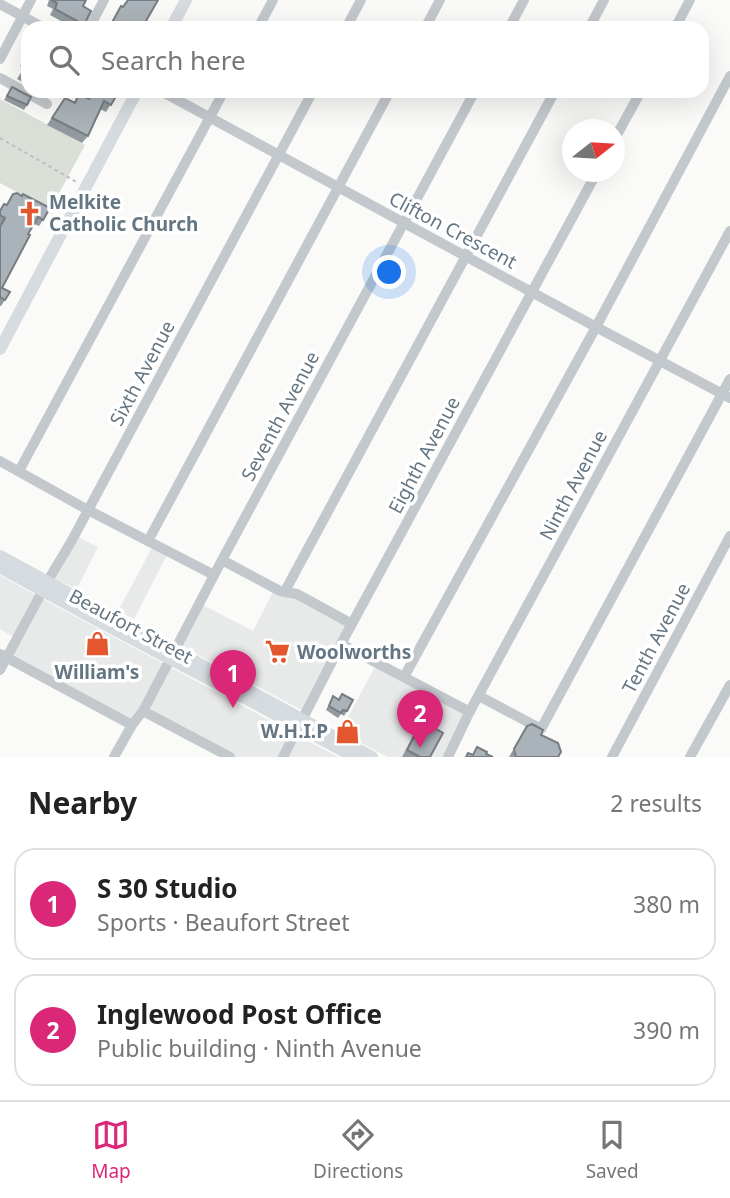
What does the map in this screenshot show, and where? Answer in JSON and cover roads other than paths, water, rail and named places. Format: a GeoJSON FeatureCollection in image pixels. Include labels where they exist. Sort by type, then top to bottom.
{"type":"FeatureCollection","features":[{"type":"Feature","properties":{"kind":"main road"},"geometry":{"type":"LineString","coordinates":[[175,21],[186,0]]}},
{"type":"Feature","properties":{"kind":"main road"},"geometry":{"type":"LineString","coordinates":[[0,349],[133,98]]}},
{"type":"Feature","properties":{"kind":"main road","name":"Beaufort Street"},"geometry":{"type":"LineString","coordinates":[[0,556],[45,586],[372,757]]}},
{"type":"Feature","properties":{"kind":"main road","name":"Beaufort Street"},"geometry":{"type":"LineString","coordinates":[[0,567],[45,586]]}},
{"type":"Feature","properties":{"kind":"main road","name":"Beaufort Street"},"geometry":{"type":"LineString","coordinates":[[301,722],[354,757]]}},
{"type":"Feature","properties":{"kind":"street"},"geometry":{"type":"LineString","coordinates":[[0,58],[31,0]]}},
{"type":"Feature","properties":{"kind":"street"},"geometry":{"type":"LineString","coordinates":[[93,21],[104,0]]}},
{"type":"Feature","properties":{"kind":"street"},"geometry":{"type":"LineString","coordinates":[[262,21],[273,0]]}},
{"type":"Feature","properties":{"kind":"street"},"geometry":{"type":"LineString","coordinates":[[350,21],[360,0]]}},
{"type":"Feature","properties":{"kind":"street"},"geometry":{"type":"LineString","coordinates":[[429,21],[440,0]]}},
{"type":"Feature","properties":{"kind":"street"},"geometry":{"type":"LineString","coordinates":[[513,21],[524,0]]}},
{"type":"Feature","properties":{"kind":"street"},"geometry":{"type":"LineString","coordinates":[[593,21],[604,0]]}},
{"type":"Feature","properties":{"kind":"street"},"geometry":{"type":"LineString","coordinates":[[679,21],[690,0]]}},
{"type":"Feature","properties":{"kind":"street"},"geometry":{"type":"LineString","coordinates":[[0,4],[31,21]]}},
{"type":"Feature","properties":{"kind":"street"},"geometry":{"type":"LineString","coordinates":[[404,677],[730,76]]}},
{"type":"Feature","properties":{"kind":"street"},"geometry":{"type":"LineString","coordinates":[[0,78],[21,90]]}},
{"type":"Feature","properties":{"kind":"street"},"geometry":{"type":"LineString","coordinates":[[36,98],[47,104]]}},
{"type":"Feature","properties":{"kind":"street","name":"Clifton Crescent"},"geometry":{"type":"LineString","coordinates":[[174,98],[726,396]]}},
{"type":"Feature","properties":{"kind":"street"},"geometry":{"type":"LineString","coordinates":[[19,471],[220,98]]}},
{"type":"Feature","properties":{"kind":"street","name":"Sixth Avenue"},"geometry":{"type":"LineString","coordinates":[[0,670],[4,655],[88,510],[309,98]]}},
{"type":"Feature","properties":{"kind":"street"},"geometry":{"type":"LineString","coordinates":[[148,541],[386,98]]}},
{"type":"Feature","properties":{"kind":"street","name":"Seventh Avenue"},"geometry":{"type":"LineString","coordinates":[[114,757],[173,655],[471,98]]}},
{"type":"Feature","properties":{"kind":"street"},"geometry":{"type":"LineString","coordinates":[[285,591],[551,98]]}},
{"type":"Feature","properties":{"kind":"street"},"geometry":{"type":"LineString","coordinates":[[625,119],[637,98]]}},
{"type":"Feature","properties":{"kind":"street","name":"Eighth Avenue"},"geometry":{"type":"LineString","coordinates":[[283,757],[592,182]]}},
{"type":"Feature","properties":{"kind":"street","name":"Ninth Avenue"},"geometry":{"type":"LineString","coordinates":[[448,757],[730,231]]}},
{"type":"Feature","properties":{"kind":"street"},"geometry":{"type":"LineString","coordinates":[[479,696],[541,729],[726,396],[730,379]]}},
{"type":"Feature","properties":{"kind":"street"},"geometry":{"type":"LineString","coordinates":[[0,461],[214,575]]}},
{"type":"Feature","properties":{"kind":"street","name":"Tenth Avenue"},"geometry":{"type":"LineString","coordinates":[[612,757],[730,536]]}},
{"type":"Feature","properties":{"kind":"street"},"geometry":{"type":"LineString","coordinates":[[222,560],[280,591],[297,594],[352,624]]}},
{"type":"Feature","properties":{"kind":"street"},"geometry":{"type":"LineString","coordinates":[[341,645],[470,712]]}},
{"type":"Feature","properties":{"kind":"street"},"geometry":{"type":"LineString","coordinates":[[4,655],[132,725]]}},
{"type":"Feature","properties":{"kind":"street"},"geometry":{"type":"LineString","coordinates":[[690,757],[730,685]]}},
{"type":"Feature","properties":{"kind":"street"},"geometry":{"type":"LineString","coordinates":[[143,710],[230,757]]}},
{"type":"Feature","properties":{"kind":"place","name":"Melkite Catholic Church"},"geometry":{"type":"Point","coordinates":[29,213]}},
{"type":"Feature","properties":{"kind":"place","name":"William's"},"geometry":{"type":"Point","coordinates":[97,644]}},
{"type":"Feature","properties":{"kind":"place","name":"Woolworths"},"geometry":{"type":"Point","coordinates":[277,652]}},
{"type":"Feature","properties":{"kind":"place","name":"S 30 Studio"},"geometry":{"type":"Point","coordinates":[233,708]}},
{"type":"Feature","properties":{"kind":"place","name":"W.H.I.P"},"geometry":{"type":"Point","coordinates":[348,731]}},
{"type":"Feature","properties":{"kind":"place","name":"Inglewood Post Office"},"geometry":{"type":"Point","coordinates":[420,748]}}]}
